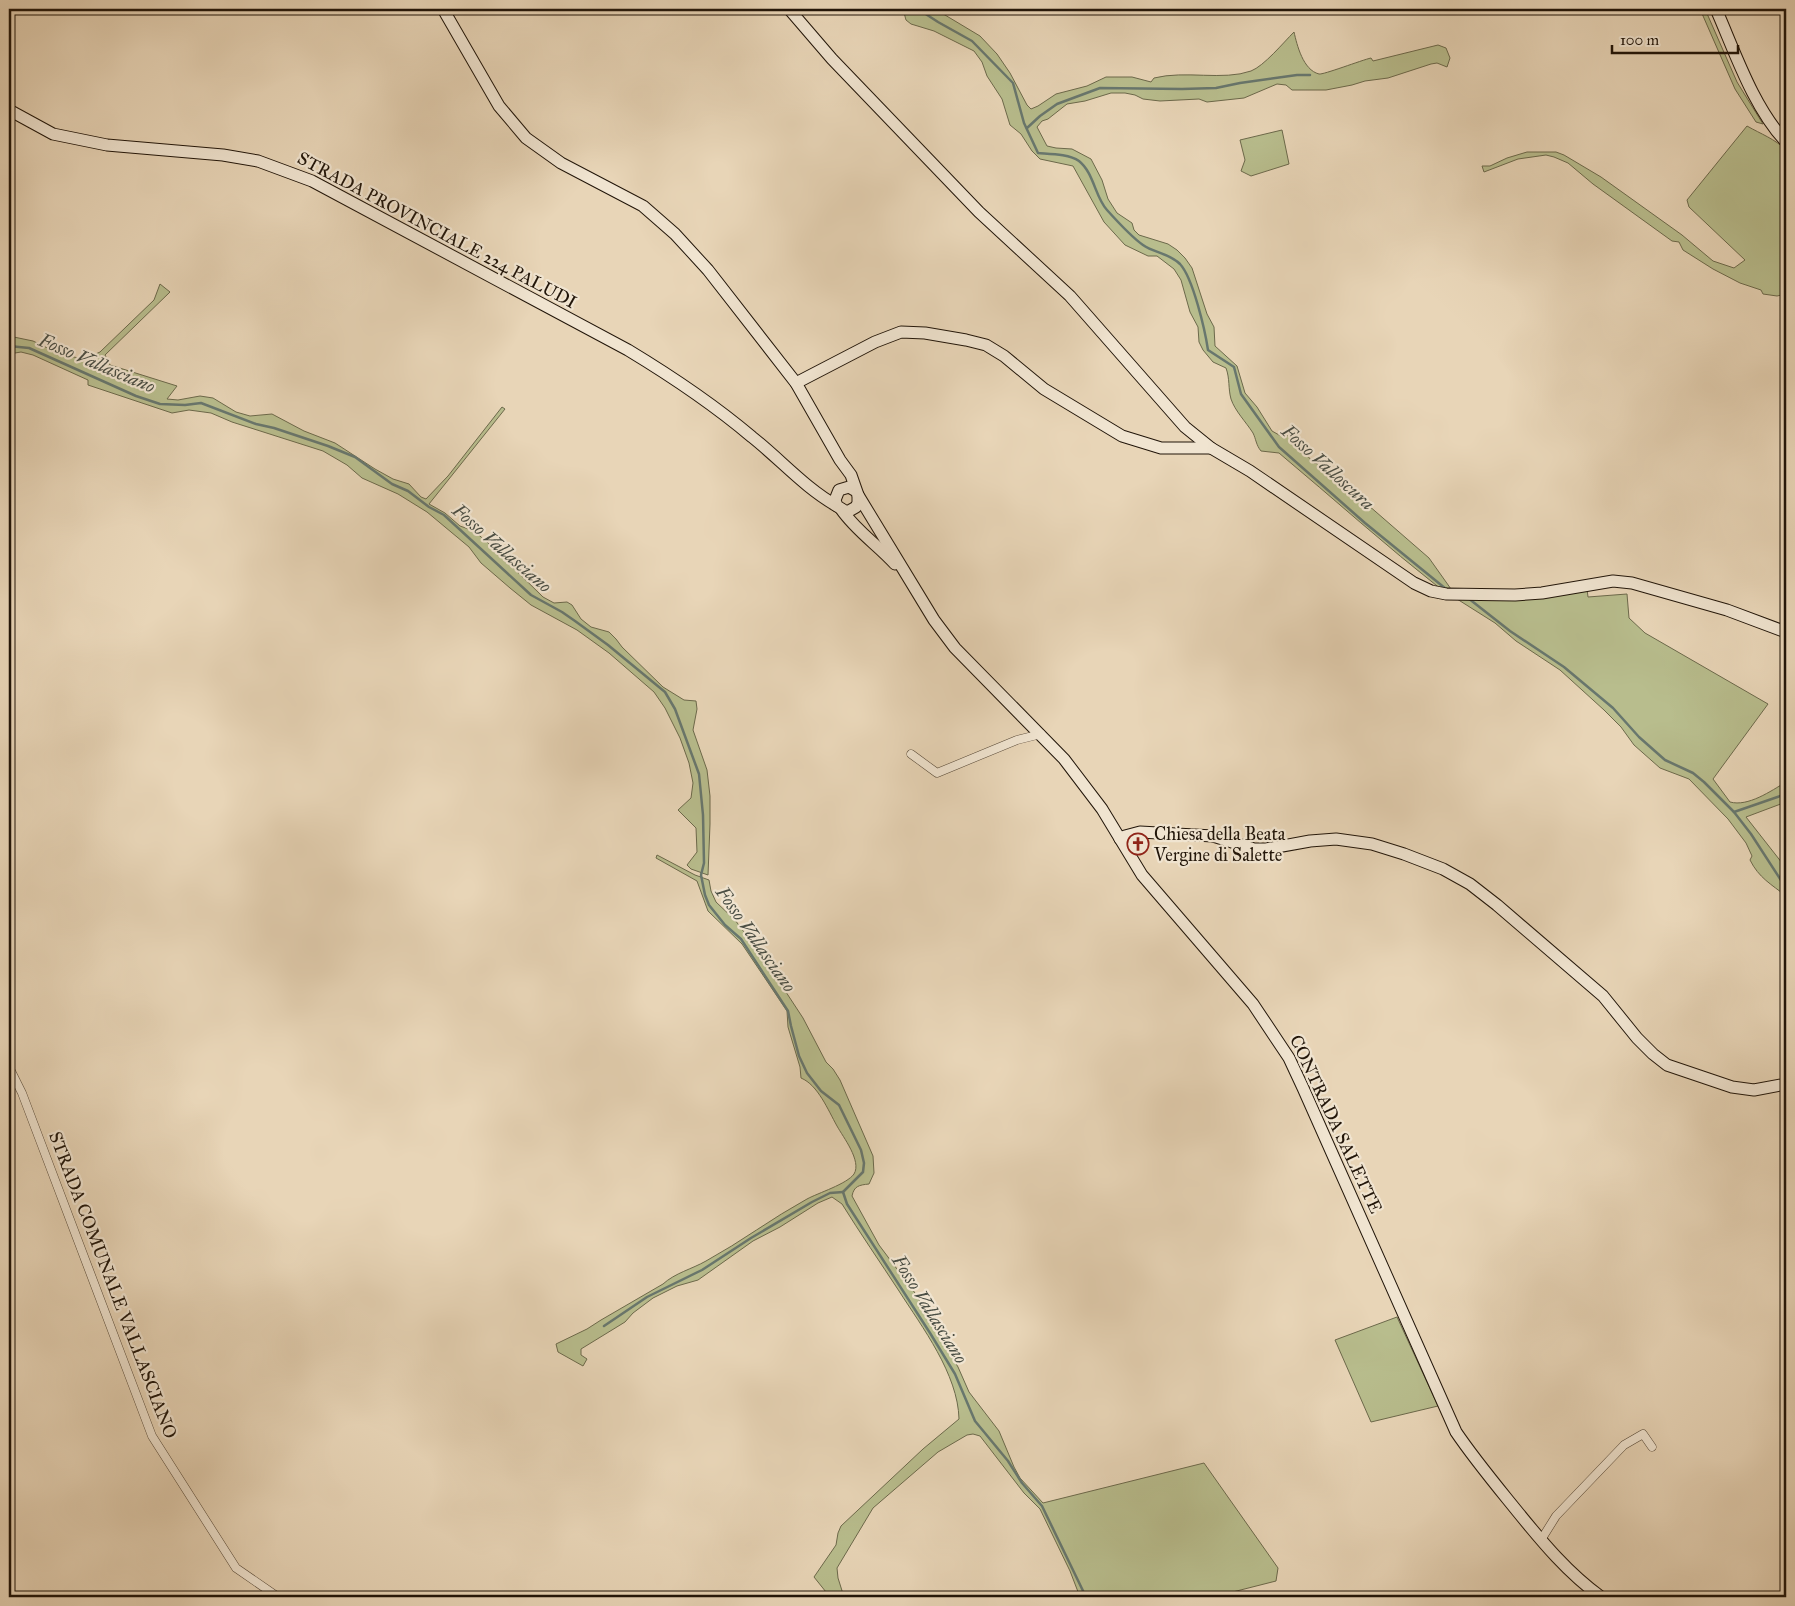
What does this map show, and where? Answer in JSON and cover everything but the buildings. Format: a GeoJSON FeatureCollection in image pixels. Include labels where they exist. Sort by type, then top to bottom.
{"type":"FeatureCollection","features":[{"type":"Feature","properties":{"kind":"street"},"geometry":{"type":"LineString","coordinates":[[443,9],[500,106],[526,138],[561,164],[643,206],[676,234],[708,270],[796,383],[840,460],[851,475],[857,493],[912,584]]}},
{"type":"Feature","properties":{"kind":"street"},"geometry":{"type":"LineString","coordinates":[[789,9],[832,59],[973,205],[1070,296],[1185,428],[1211,448],[1250,470],[1414,582],[1430,591],[1446,594],[1515,595],[1542,593],[1613,581],[1632,583],[1727,610],[1786,632]]}},
{"type":"Feature","properties":{"kind":"street"},"geometry":{"type":"LineString","coordinates":[[1716,9],[1754,95],[1775,130],[1786,142]]}},
{"type":"Feature","properties":{"kind":"street","name":"STRADA PROVINCIALE 224 PALUDI"},"geometry":{"type":"LineString","coordinates":[[9,110],[53,134],[107,145],[223,155],[258,160],[312,181],[662,370],[709,402],[746,431],[819,496],[839,508],[854,525],[877,545],[912,584]]}},
{"type":"Feature","properties":{"kind":"street"},"geometry":{"type":"LineString","coordinates":[[796,383],[875,342],[901,332],[925,333],[986,345],[1004,356],[1044,389],[1122,436],[1161,448],[1211,448]]}},
{"type":"Feature","properties":{"kind":"street"},"geometry":{"type":"LineString","coordinates":[[840,460],[842,479],[835,500],[839,508],[845,511],[853,510],[858,503],[857,493],[849,487],[840,489]]}},
{"type":"Feature","properties":{"kind":"street","name":"STRADA PROVINCIALE 224 PALUDI"},"geometry":{"type":"LineString","coordinates":[[806,484],[824,491],[840,489]]}},
{"type":"Feature","properties":{"kind":"street","name":"CONTRADA SALETTE"},"geometry":{"type":"LineString","coordinates":[[912,584],[955,648],[1041,734],[1086,786],[1142,875],[1253,1004],[1289,1058],[1456,1432],[1474,1458],[1566,1569],[1600,1597]]}},
{"type":"Feature","properties":{"kind":"street"},"geometry":{"type":"LineString","coordinates":[[912,754],[937,772],[1017,740],[1041,734]]}},
{"type":"Feature","properties":{"kind":"street"},"geometry":{"type":"LineString","coordinates":[[1120,839],[1140,832],[1213,836],[1254,849],[1336,839],[1372,844],[1443,868],[1470,884],[1497,905],[1603,996],[1637,1038],[1667,1065],[1691,1075],[1732,1087],[1754,1090],[1786,1084]]}},
{"type":"Feature","properties":{"kind":"street","name":"STRADA COMUNALE VALLASCIANO"},"geometry":{"type":"LineString","coordinates":[[9,1067],[22,1094],[152,1436],[236,1568],[278,1597]]}},
{"type":"Feature","properties":{"kind":"street"},"geometry":{"type":"LineString","coordinates":[[1541,1540],[1556,1516],[1624,1445],[1642,1434],[1652,1447]]}},
{"type":"Feature","properties":{"kind":"green space"},"geometry":{"type":"Polygon","coordinates":[[[903,9],[935,9],[980,36],[997,54],[1031,109],[1056,94],[1087,86],[1106,77],[1132,77],[1151,82],[1154,78],[1166,76],[1228,75],[1251,71],[1267,59],[1294,32],[1299,50],[1305,62],[1313,72],[1319,74],[1371,58],[1373,61],[1438,45],[1446,48],[1450,58],[1447,67],[1437,63],[1431,64],[1388,78],[1326,90],[1292,90],[1286,85],[1277,84],[1244,98],[1207,102],[1199,99],[1160,101],[1143,99],[1125,93],[1111,93],[1067,104],[1048,119],[1042,121],[1037,127],[1047,146],[1072,149],[1091,159],[1102,180],[1108,199],[1117,213],[1132,223],[1134,230],[1139,235],[1168,244],[1185,258],[1192,268],[1207,314],[1214,327],[1215,346],[1237,366],[1245,393],[1257,407],[1272,431],[1279,435],[1289,436],[1314,463],[1322,465],[1429,558],[1451,589],[1442,590],[1279,453],[1261,451],[1253,433],[1233,403],[1226,368],[1213,362],[1199,342],[1198,327],[1190,312],[1181,280],[1174,269],[1157,256],[1148,256],[1125,245],[1104,222],[1073,166],[1040,159],[1032,151],[1021,134],[1010,125],[1002,99],[974,51],[934,31],[911,24],[906,20],[903,9]]]}},
{"type":"Feature","properties":{"kind":"green space"},"geometry":{"type":"Polygon","coordinates":[[[1700,9],[1705,9],[1737,82],[1763,124],[1756,122],[1735,89],[1700,9]]]}},
{"type":"Feature","properties":{"kind":"green space"},"geometry":{"type":"Polygon","coordinates":[[[1747,126],[1773,140],[1786,150],[1786,294],[1777,296],[1763,294],[1761,290],[1740,283],[1683,250],[1679,242],[1672,241],[1593,184],[1568,163],[1546,155],[1518,159],[1484,172],[1482,166],[1490,166],[1527,152],[1556,152],[1564,155],[1601,177],[1682,235],[1713,261],[1734,268],[1745,260],[1689,207],[1687,200],[1747,126]]]}},
{"type":"Feature","properties":{"kind":"green space"},"geometry":{"type":"Polygon","coordinates":[[[1282,130],[1289,164],[1251,176],[1241,171],[1245,160],[1240,140],[1282,130]]]}},
{"type":"Feature","properties":{"kind":"green space"},"geometry":{"type":"Polygon","coordinates":[[[160,284],[170,292],[105,355],[110,365],[177,386],[167,399],[178,400],[200,396],[213,398],[236,412],[250,416],[272,414],[304,431],[335,443],[393,479],[409,484],[421,497],[426,499],[448,476],[502,407],[505,409],[429,504],[445,513],[460,526],[474,531],[543,597],[554,603],[567,602],[572,605],[581,619],[591,627],[609,632],[663,687],[684,700],[696,701],[697,709],[693,730],[707,770],[710,796],[708,875],[691,869],[687,865],[697,852],[696,828],[678,810],[691,798],[693,783],[689,763],[680,738],[665,708],[654,692],[609,653],[577,630],[531,605],[481,563],[469,547],[427,512],[398,494],[362,478],[347,465],[323,451],[232,422],[211,413],[189,410],[172,413],[88,385],[88,380],[33,355],[21,352],[9,354],[9,336],[33,341],[62,355],[85,359],[100,352],[154,300],[160,284]]]}},
{"type":"Feature","properties":{"kind":"green space"},"geometry":{"type":"Polygon","coordinates":[[[1587,589],[1588,597],[1627,594],[1629,618],[1645,633],[1768,704],[1713,779],[1730,802],[1737,803],[1759,797],[1786,782],[1786,802],[1746,817],[1786,868],[1786,896],[1757,872],[1750,860],[1752,856],[1746,843],[1728,819],[1689,779],[1660,768],[1634,745],[1621,727],[1604,710],[1560,670],[1516,641],[1495,623],[1457,599],[1587,589]]]}},
{"type":"Feature","properties":{"kind":"green space"},"geometry":{"type":"Polygon","coordinates":[[[657,855],[695,875],[709,880],[716,902],[735,920],[763,957],[803,1018],[826,1062],[840,1080],[873,1156],[874,1173],[869,1184],[858,1187],[854,1190],[852,1196],[879,1245],[915,1293],[937,1331],[944,1329],[951,1355],[969,1392],[999,1431],[1020,1478],[1043,1503],[1204,1463],[1278,1568],[1276,1581],[1213,1597],[1080,1597],[1070,1571],[1040,1509],[1024,1493],[980,1436],[973,1434],[967,1435],[938,1452],[873,1508],[837,1568],[844,1597],[830,1597],[814,1577],[836,1545],[841,1526],[923,1449],[959,1419],[952,1385],[946,1368],[937,1352],[842,1204],[832,1197],[818,1203],[780,1227],[753,1241],[698,1280],[677,1286],[653,1298],[633,1313],[625,1322],[581,1349],[581,1355],[587,1359],[583,1366],[558,1352],[556,1344],[587,1329],[673,1277],[719,1254],[807,1199],[845,1181],[854,1174],[856,1169],[851,1149],[822,1099],[813,1086],[801,1078],[800,1067],[788,1027],[787,1011],[742,944],[708,911],[697,881],[656,858],[657,855]]]}},
{"type":"Feature","properties":{"kind":"green space"},"geometry":{"type":"Polygon","coordinates":[[[1397,1317],[1438,1406],[1371,1422],[1335,1340],[1397,1317]]]}},
{"type":"Feature","properties":{"kind":"waterway","name":"Fosso Valloscura"},"geometry":{"type":"LineString","coordinates":[[918,9],[972,41],[1013,83],[1024,123],[1038,153],[1065,156],[1079,161],[1088,172],[1103,205],[1120,224],[1143,245],[1176,260],[1180,264],[1194,292],[1208,350],[1234,367],[1241,394],[1279,447],[1365,523],[1446,589]]}},
{"type":"Feature","properties":{"kind":"waterway"},"geometry":{"type":"LineString","coordinates":[[1027,128],[1057,104],[1100,88],[1216,88],[1297,75],[1310,75]]}},
{"type":"Feature","properties":{"kind":"waterway","name":"Fosso Vallasciano"},"geometry":{"type":"LineString","coordinates":[[9,346],[29,348],[136,396],[160,404],[185,405],[201,403],[256,424],[274,428],[355,457],[392,484],[408,491],[429,507],[444,515],[531,595],[575,621],[608,645],[665,692],[675,709],[699,774],[703,815],[704,863],[701,875],[709,905],[725,925],[741,939],[788,1011],[799,1056],[807,1073],[821,1091],[839,1105],[861,1150],[864,1163],[863,1172],[843,1192],[847,1204],[955,1374],[975,1421],[1042,1506],[1086,1597]]}},
{"type":"Feature","properties":{"kind":"waterway","name":"Fosso Valloscura"},"geometry":{"type":"LineString","coordinates":[[1468,598],[1510,631],[1564,667],[1613,708],[1639,737],[1665,760],[1693,773],[1704,782],[1734,812],[1751,834],[1786,888]]}},
{"type":"Feature","properties":{"kind":"waterway"},"geometry":{"type":"LineString","coordinates":[[1734,812],[1786,794]]}},
{"type":"Feature","properties":{"kind":"waterway"},"geometry":{"type":"LineString","coordinates":[[604,1326],[647,1297],[702,1270],[812,1202],[830,1193],[843,1192]]}},
{"type":"Feature","properties":{"kind":"place","name":"Chiesa della Beata Vergine di Salette"},"geometry":{"type":"Point","coordinates":[1138,844]}}]}
